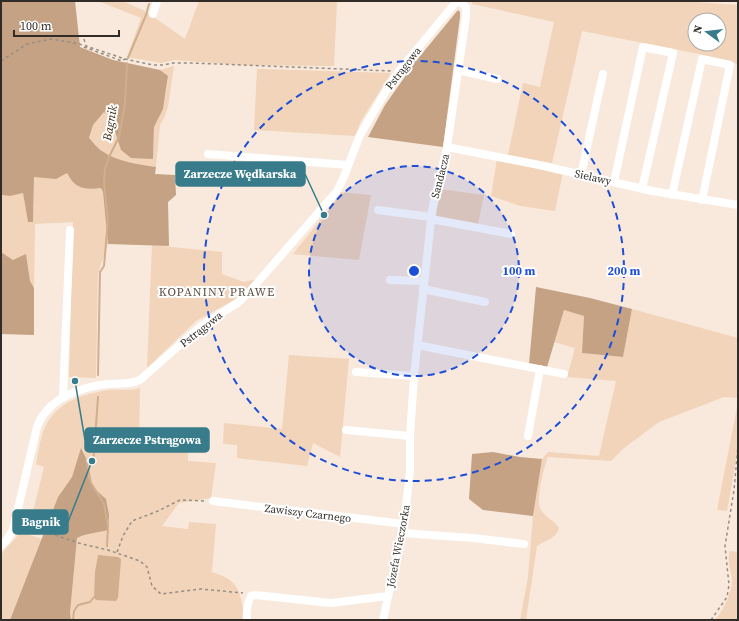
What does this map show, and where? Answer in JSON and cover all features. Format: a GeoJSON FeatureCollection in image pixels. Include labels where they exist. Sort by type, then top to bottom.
{"type":"FeatureCollection","features":[{"type":"Feature","properties":{"kind":"street"},"geometry":{"type":"LineString","coordinates":[[153,14],[157,1]]}},
{"type":"Feature","properties":{"kind":"street","name":"Sandacza"},"geometry":{"type":"LineString","coordinates":[[410,471],[410,436],[414,376],[431,218],[436,192],[448,148],[466,10],[466,7],[458,1]]}},
{"type":"Feature","properties":{"kind":"street","name":"Pstrągowa"},"geometry":{"type":"LineString","coordinates":[[1,546],[10,536],[15,522],[39,422],[43,415],[63,397],[77,390],[108,384],[129,383],[140,380],[201,326],[243,298],[287,250],[333,196],[340,185],[365,126],[399,71],[458,1]]}},
{"type":"Feature","properties":{"kind":"street"},"geometry":{"type":"LineString","coordinates":[[614,182],[643,47],[673,53],[642,189]]}},
{"type":"Feature","properties":{"kind":"street"},"geometry":{"type":"LineString","coordinates":[[672,194],[702,59],[730,66],[702,200]]}},
{"type":"Feature","properties":{"kind":"street"},"geometry":{"type":"LineString","coordinates":[[458,70],[497,79]]}},
{"type":"Feature","properties":{"kind":"street"},"geometry":{"type":"LineString","coordinates":[[581,174],[603,74]]}},
{"type":"Feature","properties":{"kind":"street","name":"Sielawy"},"geometry":{"type":"LineString","coordinates":[[448,148],[539,164],[642,189],[738,205]]}},
{"type":"Feature","properties":{"kind":"street"},"geometry":{"type":"LineString","coordinates":[[208,154],[348,164]]}},
{"type":"Feature","properties":{"kind":"street"},"geometry":{"type":"LineString","coordinates":[[378,210],[431,218],[511,234]]}},
{"type":"Feature","properties":{"kind":"street"},"geometry":{"type":"LineString","coordinates":[[63,397],[70,230]]}},
{"type":"Feature","properties":{"kind":"street"},"geometry":{"type":"LineString","coordinates":[[390,280],[423,285],[485,302]]}},
{"type":"Feature","properties":{"kind":"street"},"geometry":{"type":"LineString","coordinates":[[417,345],[564,374]]}},
{"type":"Feature","properties":{"kind":"street"},"geometry":{"type":"LineString","coordinates":[[528,436],[540,369]]}},
{"type":"Feature","properties":{"kind":"street"},"geometry":{"type":"LineString","coordinates":[[356,372],[414,376]]}},
{"type":"Feature","properties":{"kind":"street"},"geometry":{"type":"LineString","coordinates":[[346,430],[410,436]]}},
{"type":"Feature","properties":{"kind":"street","name":"Józefa Wieczorka"},"geometry":{"type":"LineString","coordinates":[[383,620],[404,524],[410,471]]}},
{"type":"Feature","properties":{"kind":"street","name":"Zawiszy Czarnego"},"geometry":{"type":"LineString","coordinates":[[213,501],[404,524]]}},
{"type":"Feature","properties":{"kind":"street"},"geometry":{"type":"LineString","coordinates":[[402,534],[473,538],[524,544]]}},
{"type":"Feature","properties":{"kind":"street"},"geometry":{"type":"LineString","coordinates":[[247,620],[246,610],[251,596],[255,595],[331,603],[388,596]]}},
{"type":"Feature","properties":{"kind":"path"},"geometry":{"type":"LineString","coordinates":[[1,61],[27,44],[51,39],[80,44],[84,47],[122,61],[125,59]]}},
{"type":"Feature","properties":{"kind":"path"},"geometry":{"type":"LineString","coordinates":[[84,39],[86,46],[125,59],[152,65],[192,63],[399,71]]}},
{"type":"Feature","properties":{"kind":"path"},"geometry":{"type":"LineString","coordinates":[[711,620],[726,597],[729,585],[725,546],[734,490],[738,446]]}},
{"type":"Feature","properties":{"kind":"path"},"geometry":{"type":"LineString","coordinates":[[117,553],[123,536],[132,521],[158,511],[180,500],[213,501]]}},
{"type":"Feature","properties":{"kind":"path"},"geometry":{"type":"LineString","coordinates":[[15,522],[140,561],[147,567],[152,586],[162,594],[201,589],[251,596]]}},
{"type":"Feature","properties":{"kind":"shaded area"},"geometry":{"type":"Polygon","coordinates":[[[1,1],[75,1],[80,47],[113,60],[160,70],[168,76],[163,109],[154,127],[153,159],[131,158],[121,150],[110,116],[104,112],[93,125],[89,138],[100,150],[108,155],[128,162],[156,167],[155,174],[175,175],[176,195],[168,202],[169,246],[108,244],[103,192],[101,188],[90,189],[81,187],[73,182],[67,173],[56,179],[34,177],[33,222],[28,222],[23,193],[10,196],[1,195],[1,1]]]}},
{"type":"Feature","properties":{"kind":"shaded area"},"geometry":{"type":"Polygon","coordinates":[[[98,1],[122,1],[145,11],[185,39],[199,1],[337,1],[334,66],[239,65],[175,60],[161,63],[127,57],[141,18],[98,1]]]}},
{"type":"Feature","properties":{"kind":"shaded area"},"geometry":{"type":"Polygon","coordinates":[[[472,1],[681,1],[738,5],[738,64],[689,52],[727,52],[727,12],[687,12],[687,52],[582,31],[552,163],[508,155],[523,83],[540,87],[554,22],[472,4],[472,1]]]}},
{"type":"Feature","properties":{"kind":"shaded area"},"geometry":{"type":"Polygon","coordinates":[[[458,10],[460,12],[460,17],[443,147],[368,137],[385,105],[416,61],[458,10]]]}},
{"type":"Feature","properties":{"kind":"shaded area"},"geometry":{"type":"Polygon","coordinates":[[[174,66],[168,107],[160,125],[156,167],[121,160],[108,155],[98,148],[89,138],[93,125],[104,111],[110,116],[116,136],[153,159],[154,127],[163,108],[168,76],[160,70],[174,66]]]}},
{"type":"Feature","properties":{"kind":"shaded area"},"geometry":{"type":"Polygon","coordinates":[[[257,69],[391,73],[361,121],[355,136],[254,130],[257,69]]]}},
{"type":"Feature","properties":{"kind":"shaded area"},"geometry":{"type":"Polygon","coordinates":[[[497,159],[563,172],[555,211],[520,206],[491,196],[497,159]]]}},
{"type":"Feature","properties":{"kind":"shaded area"},"geometry":{"type":"Polygon","coordinates":[[[67,173],[77,185],[85,188],[101,187],[103,192],[108,244],[98,273],[96,378],[69,377],[73,222],[35,224],[34,288],[30,281],[26,255],[13,260],[1,252],[1,195],[10,196],[23,193],[28,222],[33,222],[34,176],[46,178],[67,173]]]}},
{"type":"Feature","properties":{"kind":"shaded area"},"geometry":{"type":"Polygon","coordinates":[[[440,189],[484,195],[478,224],[436,217],[440,189]]]}},
{"type":"Feature","properties":{"kind":"shaded area"},"geometry":{"type":"Polygon","coordinates":[[[340,192],[371,195],[359,260],[293,254],[333,204],[340,192]]]}},
{"type":"Feature","properties":{"kind":"shaded area"},"geometry":{"type":"Polygon","coordinates":[[[152,245],[222,252],[222,274],[244,282],[257,279],[234,300],[196,321],[147,368],[152,245]]]}},
{"type":"Feature","properties":{"kind":"shaded area"},"geometry":{"type":"Polygon","coordinates":[[[1,252],[13,260],[26,254],[30,281],[34,288],[34,335],[1,334],[1,252]]]}},
{"type":"Feature","properties":{"kind":"shaded area"},"geometry":{"type":"Polygon","coordinates":[[[536,287],[590,298],[632,309],[623,357],[582,353],[584,316],[564,310],[547,367],[529,364],[536,287]]]}},
{"type":"Feature","properties":{"kind":"shaded area"},"geometry":{"type":"Polygon","coordinates":[[[632,309],[738,338],[738,398],[724,397],[659,422],[624,448],[611,461],[548,457],[541,484],[539,506],[541,510],[559,528],[553,537],[537,546],[526,620],[520,620],[528,577],[533,516],[542,459],[548,452],[599,456],[616,381],[567,377],[575,348],[554,342],[564,310],[584,316],[583,353],[623,357],[632,309]]]}},
{"type":"Feature","properties":{"kind":"shaded area"},"geometry":{"type":"Polygon","coordinates":[[[289,355],[349,359],[340,457],[313,443],[307,466],[237,458],[237,445],[223,444],[224,423],[282,429],[289,355]]]}},
{"type":"Feature","properties":{"kind":"shaded area"},"geometry":{"type":"Polygon","coordinates":[[[140,388],[139,444],[188,450],[188,461],[216,463],[211,498],[179,503],[162,526],[188,529],[189,522],[216,524],[212,572],[229,579],[238,589],[245,620],[71,620],[70,613],[77,538],[108,530],[106,499],[97,491],[89,479],[86,458],[82,449],[72,477],[58,497],[48,524],[31,520],[44,467],[36,464],[43,433],[51,417],[70,401],[86,395],[108,390],[131,390],[140,388]]]}},
{"type":"Feature","properties":{"kind":"shaded area"},"geometry":{"type":"Polygon","coordinates":[[[738,402],[738,449],[727,511],[717,510],[738,402]]]}},
{"type":"Feature","properties":{"kind":"shaded area"},"geometry":{"type":"Polygon","coordinates":[[[81,448],[86,458],[89,479],[97,491],[106,499],[109,515],[108,530],[77,538],[70,613],[71,620],[10,620],[58,497],[72,477],[81,448]]]}},
{"type":"Feature","properties":{"kind":"shaded area"},"geometry":{"type":"Polygon","coordinates":[[[493,452],[542,459],[533,516],[483,510],[469,499],[472,454],[493,452]]]}},
{"type":"Feature","properties":{"kind":"shaded area"},"geometry":{"type":"Polygon","coordinates":[[[20,532],[42,539],[10,620],[1,620],[1,556],[5,549],[20,532]]]}},
{"type":"Feature","properties":{"kind":"shaded area"},"geometry":{"type":"Polygon","coordinates":[[[730,551],[738,552],[738,620],[715,620],[721,612],[730,592],[732,578],[729,563],[730,551]]]}},
{"type":"Feature","properties":{"kind":"shaded area"},"geometry":{"type":"Polygon","coordinates":[[[98,555],[118,557],[121,559],[118,598],[116,601],[96,600],[94,598],[95,572],[98,555]]]}},
{"type":"Feature","properties":{"kind":"waterway","name":"Bagnik"},"geometry":{"type":"LineString","coordinates":[[128,58],[149,4]]}},
{"type":"Feature","properties":{"kind":"waterway","name":"Bagnik"},"geometry":{"type":"LineString","coordinates":[[98,375],[100,272],[104,266],[108,220],[104,183],[105,169],[119,137],[125,104],[127,63]]}},
{"type":"Feature","properties":{"kind":"waterway","name":"Bagnik"},"geometry":{"type":"LineString","coordinates":[[98,397],[94,454],[92,461],[87,464],[91,483],[104,504],[108,526],[107,546]]}},
{"type":"Feature","properties":{"kind":"waterway"},"geometry":{"type":"LineString","coordinates":[[73,620],[74,611],[78,605],[90,602],[94,597]]}},
{"type":"Feature","properties":{"kind":"place","name":"Zarzecze Wędkarska"},"geometry":{"type":"Point","coordinates":[324,215]}},
{"type":"Feature","properties":{"kind":"place","name":"Zarzecze Pstrągowa"},"geometry":{"type":"Point","coordinates":[75,381]}},
{"type":"Feature","properties":{"kind":"place","name":"Bagnik"},"geometry":{"type":"Point","coordinates":[92,461]}},
{"type":"Feature","properties":{"kind":"district","name":"KOPANINY PRAWE"},"geometry":{"type":"Point","coordinates":[217,292]}}]}
